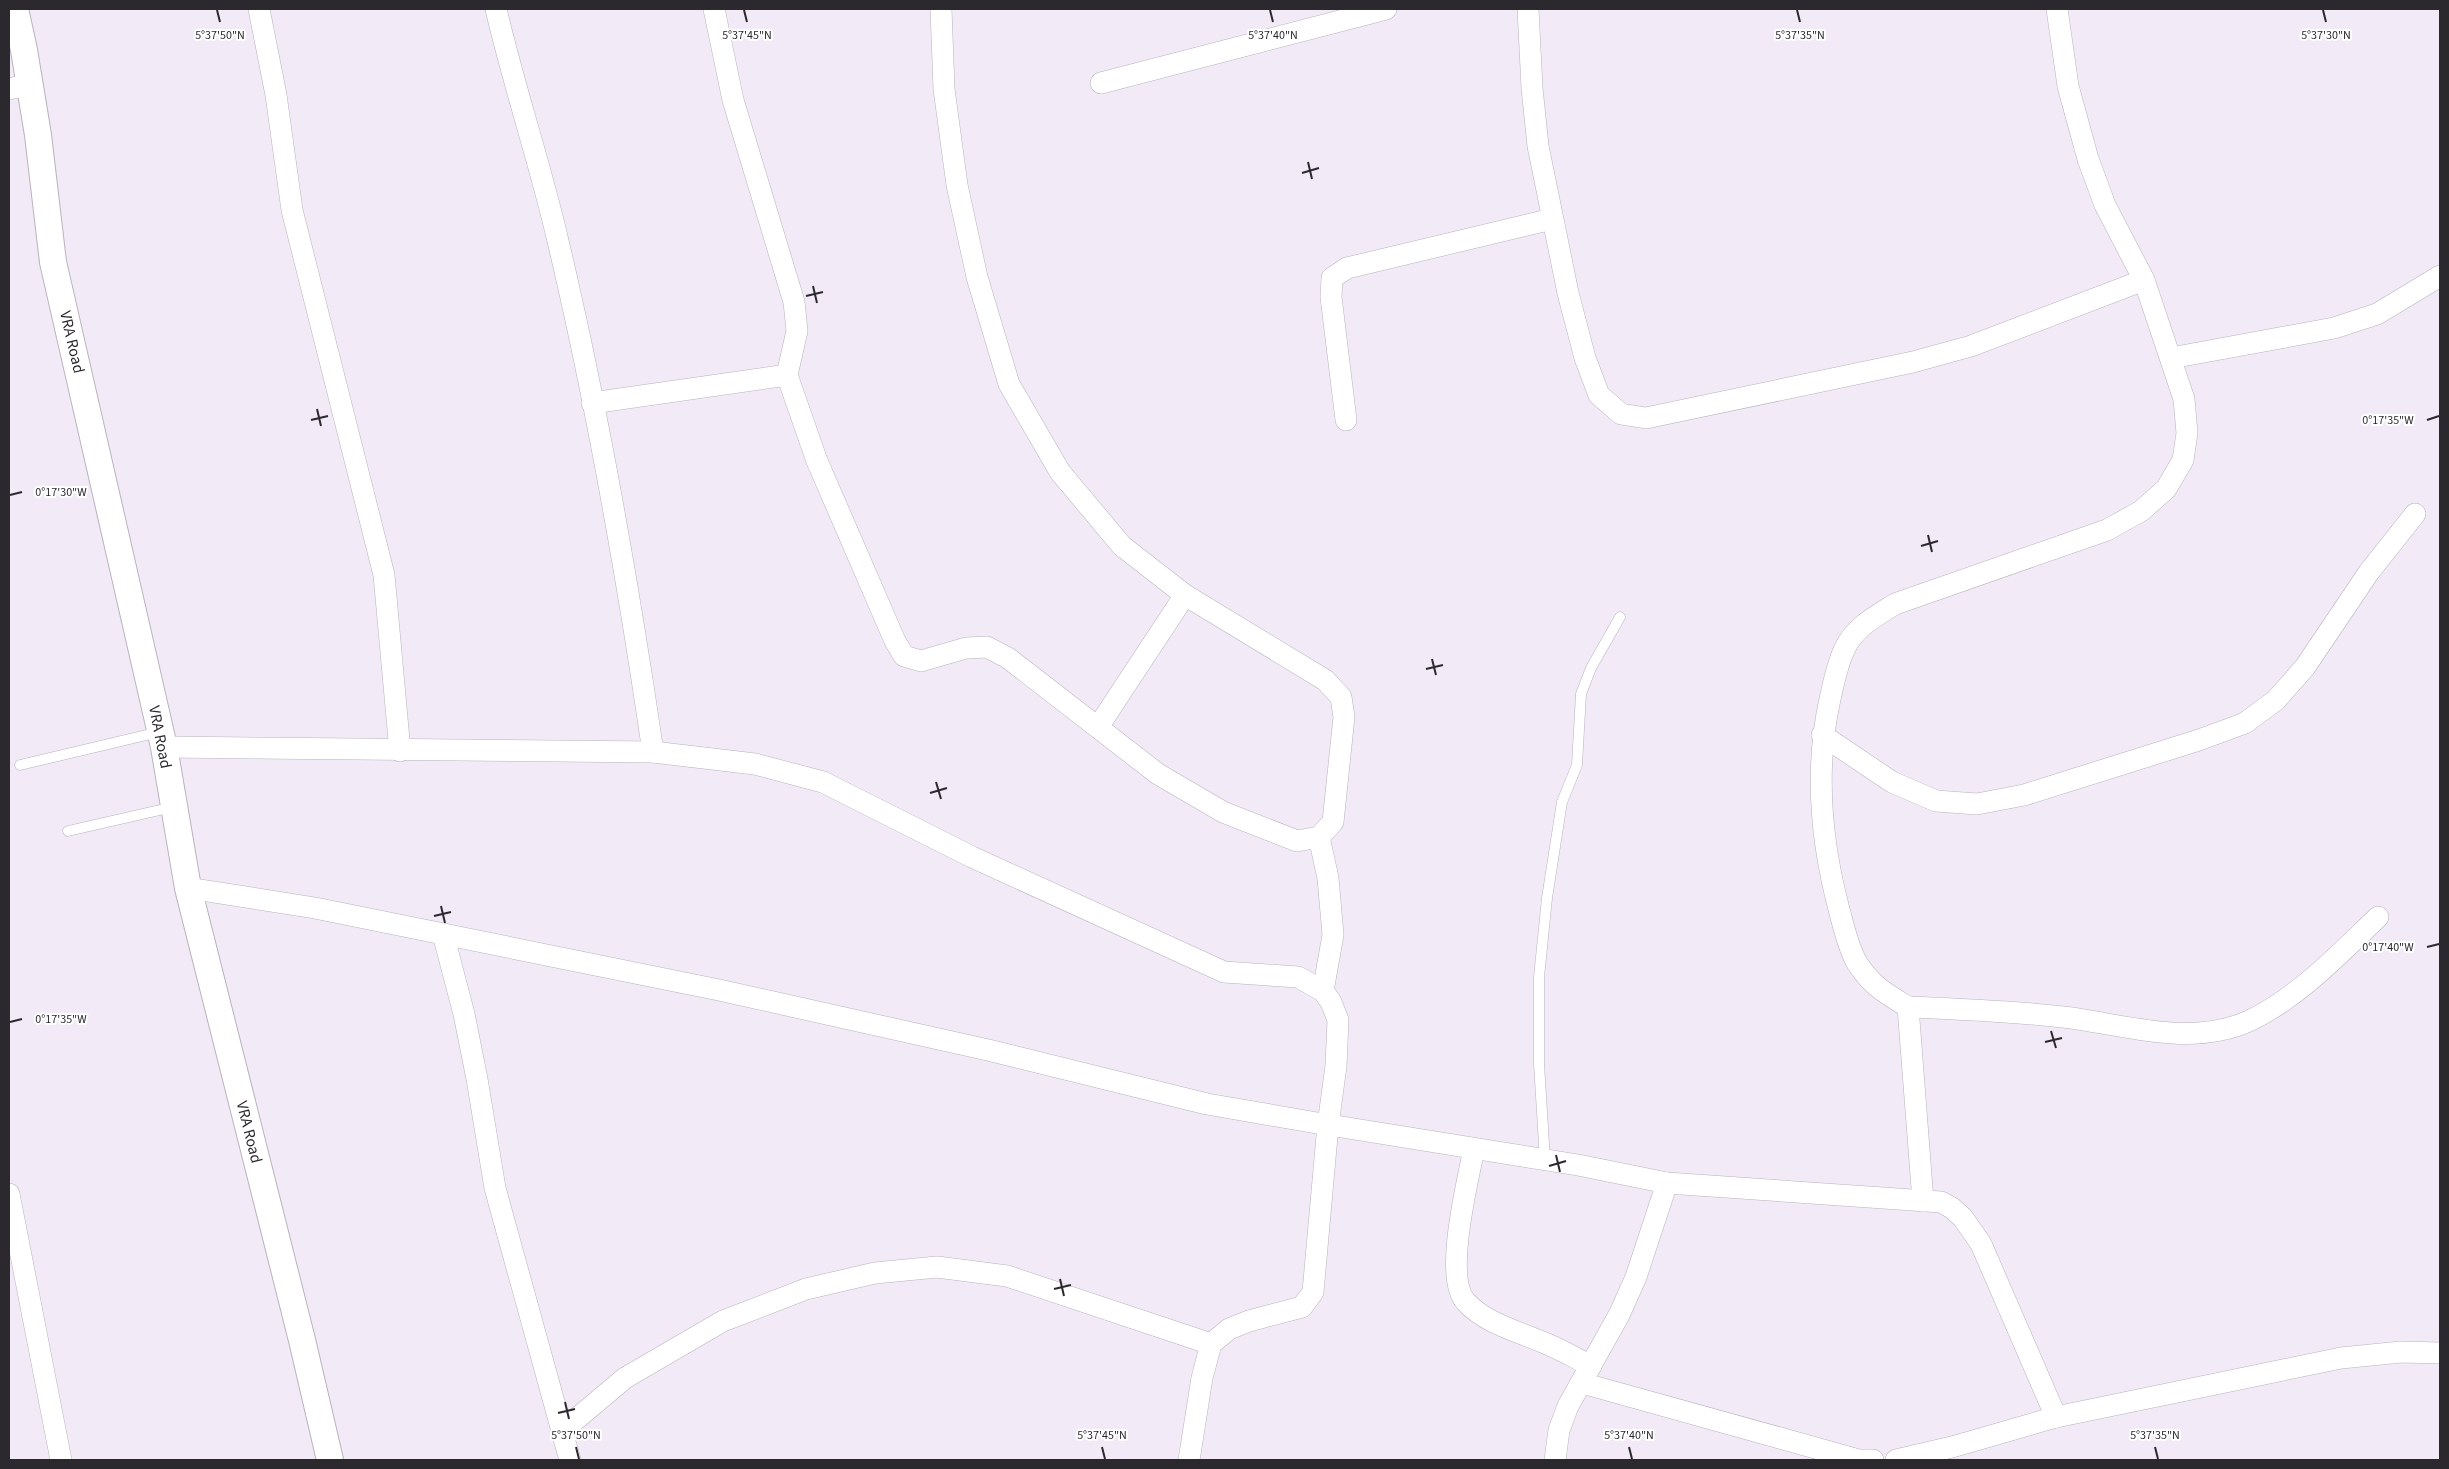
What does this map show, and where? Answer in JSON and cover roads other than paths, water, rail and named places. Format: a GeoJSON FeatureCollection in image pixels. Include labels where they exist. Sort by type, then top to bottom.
{"type":"FeatureCollection","features":[{"type":"Feature","properties":{"kind":"street","name":"VRA Road"},"geometry":{"type":"LineString","coordinates":[[15,9],[20,86],[53,262],[162,739],[188,888],[302,1340],[330,1460]]}},
{"type":"Feature","properties":{"kind":"street"},"geometry":{"type":"LineString","coordinates":[[259,9],[276,95],[292,210],[384,575],[400,751]]}},
{"type":"Feature","properties":{"kind":"street"},"geometry":{"type":"LineString","coordinates":[[496,9],[557,238],[578,327],[633,616],[653,752]]}},
{"type":"Feature","properties":{"kind":"street"},"geometry":{"type":"LineString","coordinates":[[714,9],[733,100],[794,302],[797,330],[787,375],[818,461],[895,641],[904,656],[921,661],[966,648],[987,647],[1008,658],[1158,774],[1223,812],[1297,841],[1319,837],[1333,822],[1344,717],[1341,697],[1325,680],[1184,595],[1122,546],[1060,472],[1009,384],[977,277],[957,185],[944,89],[941,9]]}},
{"type":"Feature","properties":{"kind":"street"},"geometry":{"type":"LineString","coordinates":[[1101,83],[1386,9]]}},
{"type":"Feature","properties":{"kind":"street"},"geometry":{"type":"LineString","coordinates":[[1528,9],[1532,88],[1537,136],[1552,219],[1585,358],[1599,395],[1621,414],[1646,418],[1913,362],[1972,346],[2144,280]]}},
{"type":"Feature","properties":{"kind":"street"},"geometry":{"type":"LineString","coordinates":[[2057,9],[2068,86],[2088,159],[2105,205],[2144,280],[2184,398],[2187,433],[2183,460],[2166,488],[2141,511],[2107,530],[1895,604],[1864,622],[1845,647],[1834,679],[1822,735],[1820,791],[1824,834],[1832,883],[1843,925],[1856,962],[1876,987],[1908,1007],[2001,1011],[2064,1017],[2173,1034],[2212,1033],[2248,1021],[2281,1003],[2308,982],[2378,918]]}},
{"type":"Feature","properties":{"kind":"street"},"geometry":{"type":"LineString","coordinates":[[1346,420],[1331,296],[1332,278],[1348,268],[1552,219]]}},
{"type":"Feature","properties":{"kind":"street"},"geometry":{"type":"LineString","coordinates":[[2171,358],[2334,328],[2377,314],[2440,276]]}},
{"type":"Feature","properties":{"kind":"street"},"geometry":{"type":"LineString","coordinates":[[592,403],[787,375]]}},
{"type":"Feature","properties":{"kind":"street"},"geometry":{"type":"LineString","coordinates":[[1822,735],[1892,782],[1936,801],[1976,804],[2024,795],[2199,740],[2245,722],[2276,700],[2305,667],[2369,572],[2415,514]]}},
{"type":"Feature","properties":{"kind":"street"},"geometry":{"type":"LineString","coordinates":[[1098,727],[1184,595]]}},
{"type":"Feature","properties":{"kind":"street"},"geometry":{"type":"LineString","coordinates":[[162,739],[400,751],[653,752],[755,764],[823,782],[972,857],[1224,972],[1298,977],[1323,991],[1331,1002],[1338,1020],[1336,1066],[1328,1125],[1313,1292],[1302,1307],[1249,1321],[1228,1329],[1211,1344],[1202,1378],[1189,1460]]}},
{"type":"Feature","properties":{"kind":"street"},"geometry":{"type":"LineString","coordinates":[[1319,837],[1328,878],[1332,935],[1323,991]]}},
{"type":"Feature","properties":{"kind":"street"},"geometry":{"type":"LineString","coordinates":[[188,888],[315,908],[806,1009],[988,1050],[1207,1104],[1545,1160],[1667,1183],[1941,1202],[1952,1208],[1963,1218],[1981,1244],[2056,1416]]}},
{"type":"Feature","properties":{"kind":"street"},"geometry":{"type":"LineString","coordinates":[[443,934],[464,1014],[478,1079],[495,1188],[570,1460]]}},
{"type":"Feature","properties":{"kind":"street"},"geometry":{"type":"LineString","coordinates":[[1908,1007],[1923,1201]]}},
{"type":"Feature","properties":{"kind":"street"},"geometry":{"type":"LineString","coordinates":[[1474,1149],[1458,1236],[1456,1273],[1464,1301],[1487,1319],[1548,1344],[1586,1375],[1809,1453],[1859,1460],[1873,1460]]}},
{"type":"Feature","properties":{"kind":"street"},"geometry":{"type":"LineString","coordinates":[[1555,1460],[1559,1430],[1568,1406],[1619,1315],[1636,1277],[1667,1183]]}},
{"type":"Feature","properties":{"kind":"street"},"geometry":{"type":"LineString","coordinates":[[9,1194],[61,1460]]}},
{"type":"Feature","properties":{"kind":"street"},"geometry":{"type":"LineString","coordinates":[[562,1431],[625,1378],[723,1321],[806,1289],[875,1273],[937,1267],[1007,1276],[1211,1344]]}},
{"type":"Feature","properties":{"kind":"street"},"geometry":{"type":"LineString","coordinates":[[1896,1460],[1952,1447],[2056,1416],[2341,1358],[2401,1352],[2440,1353]]}},
{"type":"Feature","properties":{"kind":"lane"},"geometry":{"type":"LineString","coordinates":[[1545,1160],[1539,1035],[1540,977],[1547,898],[1562,802],[1577,765],[1581,694],[1591,668],[1620,617]]}},
{"type":"Feature","properties":{"kind":"lane"},"geometry":{"type":"LineString","coordinates":[[20,765],[162,739]]}},
{"type":"Feature","properties":{"kind":"lane"},"geometry":{"type":"LineString","coordinates":[[68,831],[174,807]]}}]}
